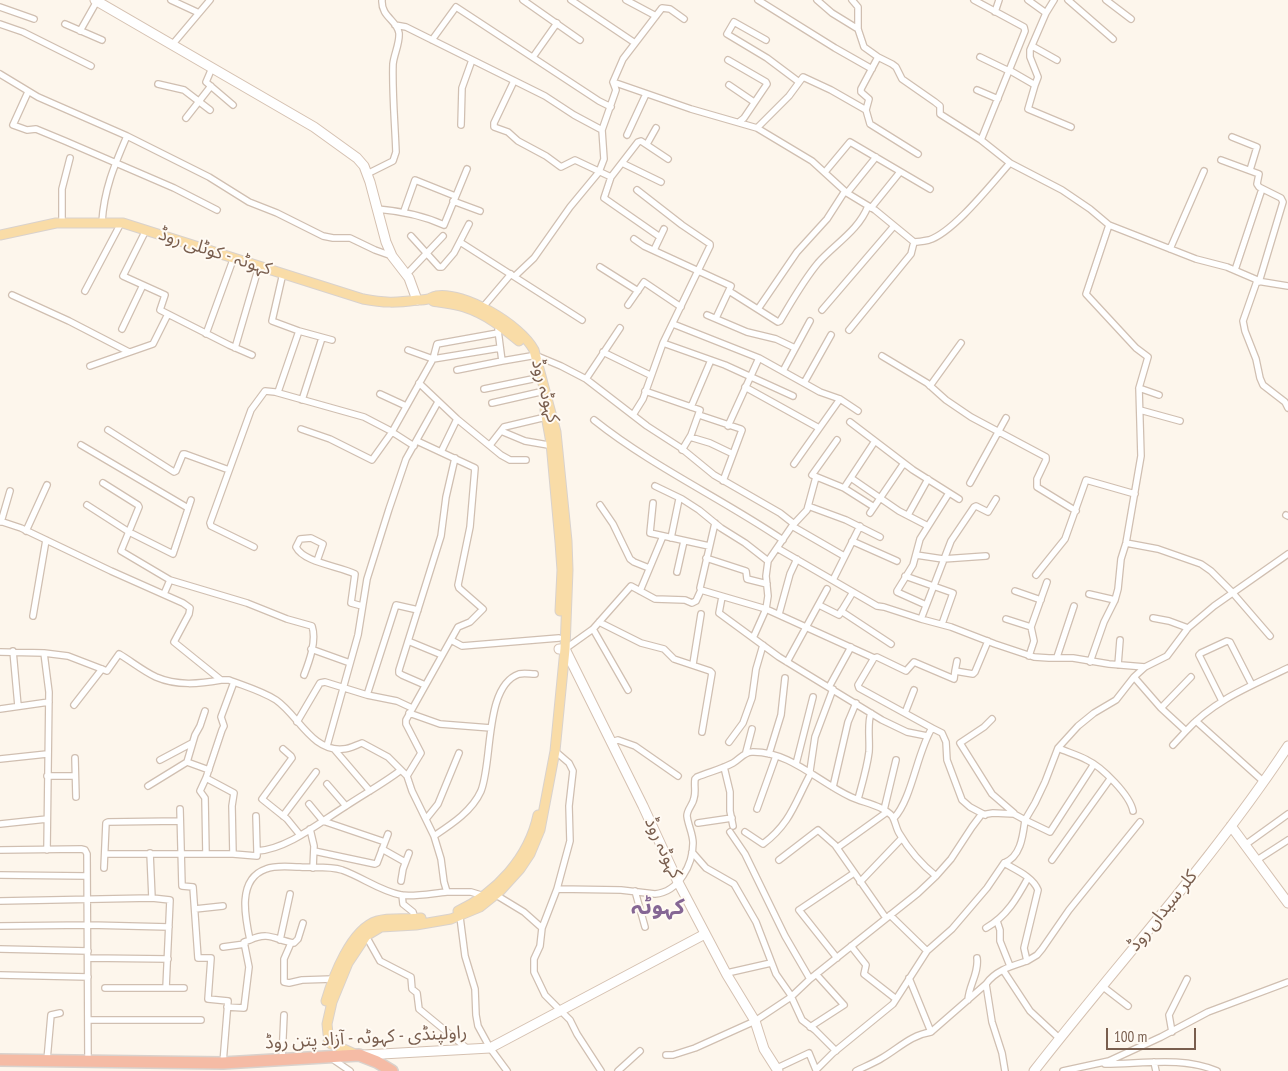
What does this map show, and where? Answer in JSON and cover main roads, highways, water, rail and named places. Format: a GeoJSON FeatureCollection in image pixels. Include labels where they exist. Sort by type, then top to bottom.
{"type":"FeatureCollection","features":[{"type":"Feature","properties":{"kind":"highway","name":"راولپنڈی - کہوٹہ - آزاد پتن روڈ"},"geometry":{"type":"LineString","coordinates":[[0,1060],[223,1062],[359,1055]]}},
{"type":"Feature","properties":{"kind":"highway"},"geometry":{"type":"LineString","coordinates":[[359,1055],[392,1071]]}},
{"type":"Feature","properties":{"kind":"main road"},"geometry":{"type":"LineString","coordinates":[[96,1],[314,127],[350,151],[367,174],[383,235],[392,256],[407,274],[417,300]]}},
{"type":"Feature","properties":{"kind":"main road","name":"کہوٹہ - کوٹلی روڈ"},"geometry":{"type":"LineString","coordinates":[[0,234],[62,223],[121,223],[374,301],[395,304],[428,299]]}},
{"type":"Feature","properties":{"kind":"main road","name":"کہوٹہ روڈ"},"geometry":{"type":"LineString","coordinates":[[428,299],[436,296],[448,297],[483,307],[499,316],[533,347],[539,378],[556,432],[555,446],[562,570],[560,638],[562,649],[643,806],[678,882],[726,973],[755,1021],[764,1049],[777,1070]]}},
{"type":"Feature","properties":{"kind":"main road","name":"کہوٹہ روڈ"},"geometry":{"type":"LineString","coordinates":[[428,299],[463,307],[480,314],[522,343],[534,356]]}},
{"type":"Feature","properties":{"kind":"main road","name":"کہوٹہ روڈ"},"geometry":{"type":"LineString","coordinates":[[539,378],[540,392],[555,446],[568,570],[562,649]]}},
{"type":"Feature","properties":{"kind":"main road"},"geometry":{"type":"LineString","coordinates":[[331,1044],[327,1024],[332,1002],[348,963],[366,936],[380,927],[423,924],[460,916],[496,895],[520,869],[536,841],[543,820],[555,751],[562,649]]}},
{"type":"Feature","properties":{"kind":"main road"},"geometry":{"type":"LineString","coordinates":[[359,1055],[325,1040],[322,1025],[323,1012],[334,979],[349,949],[366,927],[381,920],[415,919],[458,911],[484,896],[502,881],[514,866],[530,838],[537,819],[549,750],[562,649]]}},
{"type":"Feature","properties":{"kind":"main road","name":"کلر سیداں روڈ"},"geometry":{"type":"LineString","coordinates":[[1034,1071],[1231,826],[1285,756],[1288,746]]}},
{"type":"Feature","properties":{"kind":"main road"},"geometry":{"type":"LineString","coordinates":[[1231,826],[1288,903]]}},
{"type":"Feature","properties":{"kind":"main road","name":"راولپنڈی - کہوٹہ - آزاد پتن روڈ"},"geometry":{"type":"LineString","coordinates":[[359,1055],[490,1048],[705,934]]}},
{"type":"Feature","properties":{"kind":"district","name":"کہوٹہ"},"geometry":{"type":"Point","coordinates":[658,908]}}]}
